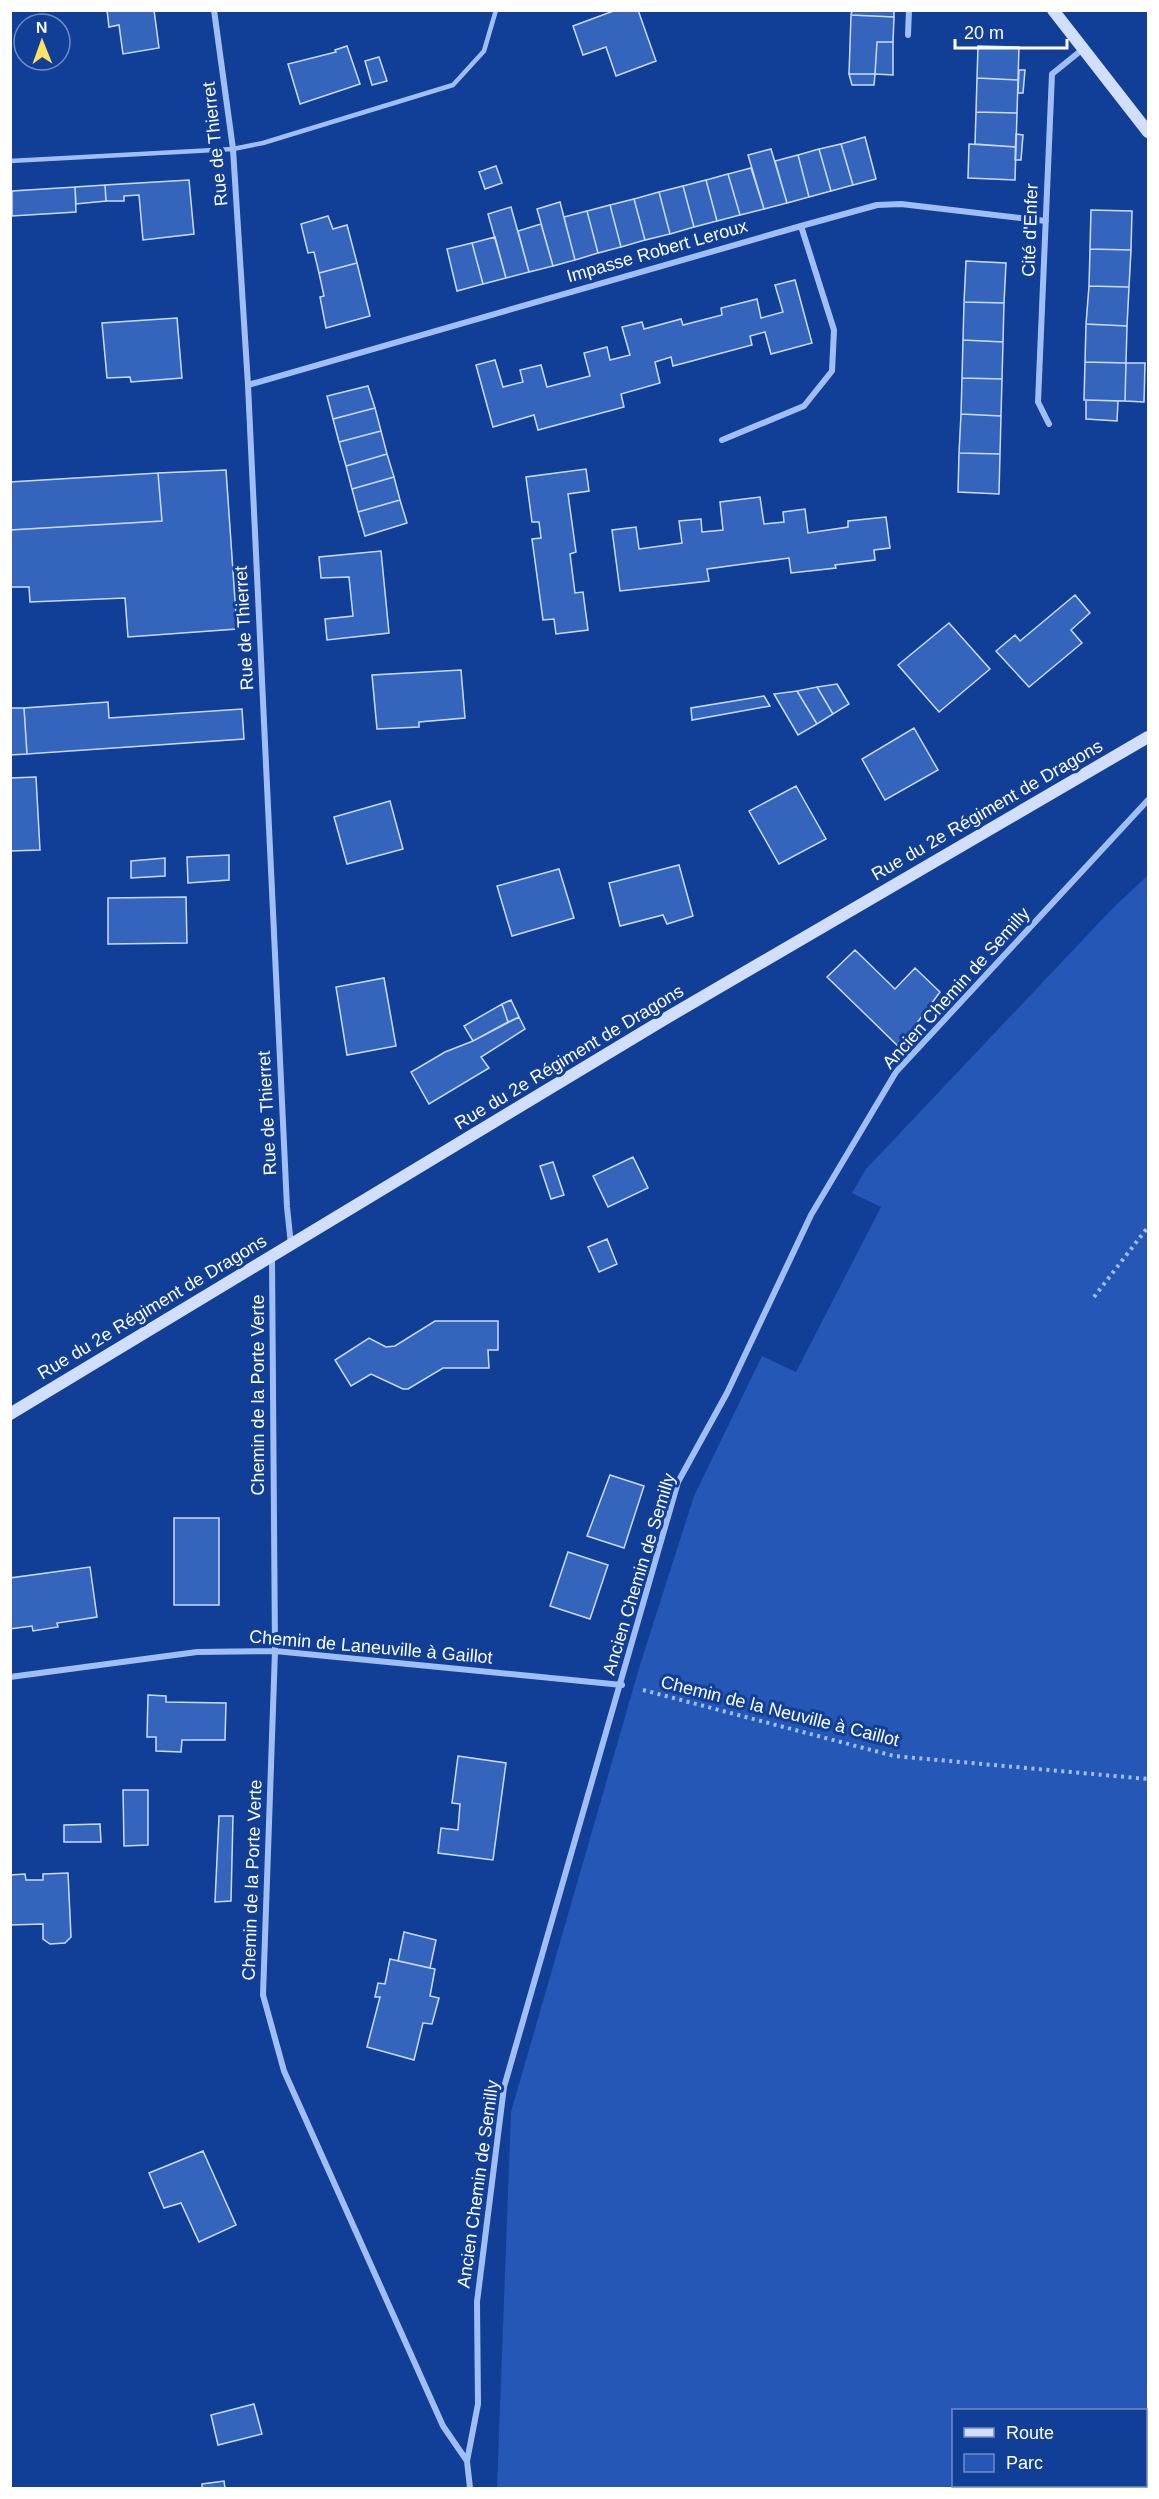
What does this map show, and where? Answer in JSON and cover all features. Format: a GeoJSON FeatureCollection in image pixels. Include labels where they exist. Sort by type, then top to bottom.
{"type":"FeatureCollection","features":[{"type":"Feature","properties":{"kind":"street","name":"Rue de Thierret"},"geometry":{"type":"LineString","coordinates":[[214,10],[233,149],[248,385],[286,1183],[291,1245]]}},
{"type":"Feature","properties":{"kind":"street"},"geometry":{"type":"LineString","coordinates":[[908,35],[909,10]]}},
{"type":"Feature","properties":{"kind":"street"},"geometry":{"type":"LineString","coordinates":[[1053,10],[1149,132]]}},
{"type":"Feature","properties":{"kind":"street","name":"Cité d'Enfer"},"geometry":{"type":"LineString","coordinates":[[1049,424],[1038,402],[1052,74],[1083,49]]}},
{"type":"Feature","properties":{"kind":"street","name":"Impasse Robert Leroux"},"geometry":{"type":"LineString","coordinates":[[248,385],[877,205],[1046,221]]}},
{"type":"Feature","properties":{"kind":"street"},"geometry":{"type":"LineString","coordinates":[[722,440],[804,406],[832,371],[834,330],[801,226]]}},
{"type":"Feature","properties":{"kind":"street","name":"Rue du 2e Régiment de Dragons"},"geometry":{"type":"LineString","coordinates":[[10,1414],[663,1020],[1149,737]]}},
{"type":"Feature","properties":{"kind":"street","name":"Ancien Chemin de Semilly"},"geometry":{"type":"LineString","coordinates":[[470,2488],[467,2461],[478,2404],[477,2302],[504,2087],[622,1684],[678,1482],[727,1393],[811,1215],[896,1072],[1149,800]]}},
{"type":"Feature","properties":{"kind":"street","name":"Chemin de la Porte Verte"},"geometry":{"type":"LineString","coordinates":[[272,1256],[275,1651],[263,1995],[284,2071],[443,2426],[467,2461]]}},
{"type":"Feature","properties":{"kind":"street","name":"Chemin de Laneuville à Gaillot"},"geometry":{"type":"LineString","coordinates":[[10,1677],[197,1652],[275,1651],[622,1684]]}},
{"type":"Feature","properties":{"kind":"lane"},"geometry":{"type":"LineString","coordinates":[[10,161],[233,149],[263,143],[453,85],[484,51],[496,10]]}},
{"type":"Feature","properties":{"kind":"path"},"geometry":{"type":"LineString","coordinates":[[1094,1297],[1149,1227]]}},
{"type":"Feature","properties":{"kind":"path","name":"Chemin de la Neuville à Caillot"},"geometry":{"type":"LineString","coordinates":[[622,1684],[894,1756],[1149,1779]]}},
{"type":"Feature","properties":{"kind":"green space"},"geometry":{"type":"Polygon","coordinates":[[[1148,875],[1148,2488],[497,2488],[511,2112],[640,1665],[694,1496],[762,1356],[796,1372],[881,1207],[852,1193],[866,1169],[1111,910],[1148,875]]]}},
{"type":"Feature","properties":{"kind":"building"},"geometry":{"type":"Polygon","coordinates":[[[107,10],[154,10],[159,48],[123,54],[119,25],[109,27],[107,10]]]}},
{"type":"Feature","properties":{"kind":"building"},"geometry":{"type":"Polygon","coordinates":[[[616,10],[638,10],[656,61],[616,76],[606,47],[583,55],[573,26],[616,10]]]}},
{"type":"Feature","properties":{"kind":"building"},"geometry":{"type":"Polygon","coordinates":[[[852,10],[894,10],[894,17],[851,15],[852,10]]]}},
{"type":"Feature","properties":{"kind":"building"},"geometry":{"type":"Polygon","coordinates":[[[851,15],[894,17],[893,42],[877,42],[875,74],[849,74],[851,15]]]}},
{"type":"Feature","properties":{"kind":"building"},"geometry":{"type":"Polygon","coordinates":[[[877,42],[893,42],[893,75],[875,74],[877,42]]]}},
{"type":"Feature","properties":{"kind":"building"},"geometry":{"type":"Polygon","coordinates":[[[347,46],[360,84],[300,104],[288,64],[336,52],[335,50],[347,46]]]}},
{"type":"Feature","properties":{"kind":"building"},"geometry":{"type":"Polygon","coordinates":[[[978,46],[1019,47],[1018,80],[977,78],[978,46]]]}},
{"type":"Feature","properties":{"kind":"building"},"geometry":{"type":"Polygon","coordinates":[[[379,57],[387,81],[372,85],[365,61],[379,57]]]}},
{"type":"Feature","properties":{"kind":"building"},"geometry":{"type":"Polygon","coordinates":[[[1019,70],[1025,70],[1023,93],[1018,93],[1019,70]]]}},
{"type":"Feature","properties":{"kind":"building"},"geometry":{"type":"Polygon","coordinates":[[[849,74],[875,74],[874,85],[852,85],[849,74]]]}},
{"type":"Feature","properties":{"kind":"building"},"geometry":{"type":"Polygon","coordinates":[[[977,78],[1018,80],[1017,113],[976,112],[977,78]]]}},
{"type":"Feature","properties":{"kind":"building"},"geometry":{"type":"Polygon","coordinates":[[[976,112],[1017,113],[1016,147],[975,144],[976,112]]]}},
{"type":"Feature","properties":{"kind":"building"},"geometry":{"type":"Polygon","coordinates":[[[1016,134],[1023,135],[1021,160],[1015,160],[1016,134]]]}},
{"type":"Feature","properties":{"kind":"building"},"geometry":{"type":"Polygon","coordinates":[[[865,137],[876,179],[853,185],[841,144],[865,137]]]}},
{"type":"Feature","properties":{"kind":"building"},"geometry":{"type":"Polygon","coordinates":[[[841,144],[853,185],[831,191],[819,149],[841,144]]]}},
{"type":"Feature","properties":{"kind":"building"},"geometry":{"type":"Polygon","coordinates":[[[969,144],[1016,147],[1015,180],[968,178],[969,144]]]}},
{"type":"Feature","properties":{"kind":"building"},"geometry":{"type":"Polygon","coordinates":[[[771,149],[787,203],[764,209],[748,155],[771,149]]]}},
{"type":"Feature","properties":{"kind":"building"},"geometry":{"type":"Polygon","coordinates":[[[819,149],[831,191],[809,197],[798,155],[819,149]]]}},
{"type":"Feature","properties":{"kind":"building"},"geometry":{"type":"Polygon","coordinates":[[[798,155],[809,197],[787,203],[775,161],[798,155]]]}},
{"type":"Feature","properties":{"kind":"building"},"geometry":{"type":"Polygon","coordinates":[[[496,166],[502,183],[485,189],[479,172],[496,166]]]}},
{"type":"Feature","properties":{"kind":"building"},"geometry":{"type":"Polygon","coordinates":[[[751,168],[764,209],[740,215],[728,174],[751,168]]]}},
{"type":"Feature","properties":{"kind":"building"},"geometry":{"type":"Polygon","coordinates":[[[728,174],[740,215],[717,221],[706,180],[728,174]]]}},
{"type":"Feature","properties":{"kind":"building"},"geometry":{"type":"Polygon","coordinates":[[[189,180],[194,234],[143,240],[139,195],[124,196],[124,201],[106,201],[105,185],[189,180]]]}},
{"type":"Feature","properties":{"kind":"building"},"geometry":{"type":"Polygon","coordinates":[[[706,180],[717,221],[694,227],[683,186],[706,180]]]}},
{"type":"Feature","properties":{"kind":"building"},"geometry":{"type":"Polygon","coordinates":[[[105,185],[106,201],[76,204],[75,187],[105,185]]]}},
{"type":"Feature","properties":{"kind":"building"},"geometry":{"type":"Polygon","coordinates":[[[683,186],[694,227],[670,234],[659,192],[683,186]]]}},
{"type":"Feature","properties":{"kind":"building"},"geometry":{"type":"Polygon","coordinates":[[[75,187],[76,212],[12,216],[12,191],[75,187]]]}},
{"type":"Feature","properties":{"kind":"building"},"geometry":{"type":"Polygon","coordinates":[[[659,192],[670,234],[645,240],[634,199],[659,192]]]}},
{"type":"Feature","properties":{"kind":"building"},"geometry":{"type":"Polygon","coordinates":[[[634,199],[645,240],[621,247],[610,205],[634,199]]]}},
{"type":"Feature","properties":{"kind":"building"},"geometry":{"type":"Polygon","coordinates":[[[560,202],[575,260],[553,266],[537,209],[560,202]]]}},
{"type":"Feature","properties":{"kind":"building"},"geometry":{"type":"Polygon","coordinates":[[[610,205],[621,247],[598,253],[587,211],[610,205]]]}},
{"type":"Feature","properties":{"kind":"building"},"geometry":{"type":"Polygon","coordinates":[[[511,207],[529,272],[506,278],[488,214],[511,207]]]}},
{"type":"Feature","properties":{"kind":"building"},"geometry":{"type":"Polygon","coordinates":[[[1091,210],[1132,211],[1131,250],[1090,249],[1091,210]]]}},
{"type":"Feature","properties":{"kind":"building"},"geometry":{"type":"Polygon","coordinates":[[[587,211],[598,253],[575,260],[564,217],[587,211]]]}},
{"type":"Feature","properties":{"kind":"building"},"geometry":{"type":"Polygon","coordinates":[[[328,216],[333,229],[347,225],[357,263],[319,273],[314,252],[308,253],[301,224],[328,216]]]}},
{"type":"Feature","properties":{"kind":"building"},"geometry":{"type":"Polygon","coordinates":[[[541,224],[553,266],[529,272],[518,231],[541,224]]]}},
{"type":"Feature","properties":{"kind":"building"},"geometry":{"type":"Polygon","coordinates":[[[495,237],[506,278],[483,284],[472,243],[495,237]]]}},
{"type":"Feature","properties":{"kind":"building"},"geometry":{"type":"Polygon","coordinates":[[[472,243],[483,284],[457,291],[447,249],[472,243]]]}},
{"type":"Feature","properties":{"kind":"building"},"geometry":{"type":"Polygon","coordinates":[[[1090,249],[1131,250],[1129,287],[1089,286],[1090,249]]]}},
{"type":"Feature","properties":{"kind":"building"},"geometry":{"type":"Polygon","coordinates":[[[966,261],[1006,263],[1004,303],[964,302],[966,261]]]}},
{"type":"Feature","properties":{"kind":"building"},"geometry":{"type":"Polygon","coordinates":[[[357,263],[370,316],[326,328],[320,297],[324,296],[319,273],[357,263]]]}},
{"type":"Feature","properties":{"kind":"building"},"geometry":{"type":"Polygon","coordinates":[[[795,280],[812,343],[771,354],[765,332],[750,336],[752,345],[673,366],[671,357],[655,362],[660,383],[621,394],[624,407],[538,430],[534,415],[493,427],[476,365],[495,360],[503,387],[523,382],[520,370],[541,365],[547,387],[590,376],[584,353],[607,347],[610,360],[630,355],[622,327],[642,322],[644,329],[681,319],[683,325],[722,315],[721,308],[757,299],[761,318],[783,312],[775,285],[795,280]]]}},
{"type":"Feature","properties":{"kind":"building"},"geometry":{"type":"Polygon","coordinates":[[[1089,286],[1129,287],[1127,326],[1086,324],[1089,286]]]}},
{"type":"Feature","properties":{"kind":"building"},"geometry":{"type":"Polygon","coordinates":[[[964,302],[1004,303],[1003,342],[963,340],[964,302]]]}},
{"type":"Feature","properties":{"kind":"building"},"geometry":{"type":"Polygon","coordinates":[[[177,318],[182,378],[131,382],[130,377],[107,378],[102,323],[177,318]]]}},
{"type":"Feature","properties":{"kind":"building"},"geometry":{"type":"Polygon","coordinates":[[[1086,324],[1127,326],[1126,363],[1085,362],[1086,324]]]}},
{"type":"Feature","properties":{"kind":"building"},"geometry":{"type":"Polygon","coordinates":[[[963,340],[1003,342],[1002,379],[962,378],[963,340]]]}},
{"type":"Feature","properties":{"kind":"building"},"geometry":{"type":"Polygon","coordinates":[[[1085,362],[1126,363],[1125,401],[1084,400],[1085,362]]]}},
{"type":"Feature","properties":{"kind":"building"},"geometry":{"type":"Polygon","coordinates":[[[1126,363],[1145,363],[1144,402],[1125,401],[1126,363]]]}},
{"type":"Feature","properties":{"kind":"building"},"geometry":{"type":"Polygon","coordinates":[[[962,378],[1002,379],[1001,416],[961,414],[962,378]]]}},
{"type":"Feature","properties":{"kind":"building"},"geometry":{"type":"Polygon","coordinates":[[[368,386],[375,408],[333,419],[327,396],[368,386]]]}},
{"type":"Feature","properties":{"kind":"building"},"geometry":{"type":"Polygon","coordinates":[[[1086,400],[1118,401],[1117,421],[1086,419],[1086,400]]]}},
{"type":"Feature","properties":{"kind":"building"},"geometry":{"type":"Polygon","coordinates":[[[375,408],[381,431],[339,442],[333,419],[375,408]]]}},
{"type":"Feature","properties":{"kind":"building"},"geometry":{"type":"Polygon","coordinates":[[[961,414],[1001,416],[1000,454],[959,453],[961,414]]]}},
{"type":"Feature","properties":{"kind":"building"},"geometry":{"type":"Polygon","coordinates":[[[381,431],[387,454],[346,466],[339,442],[381,431]]]}},
{"type":"Feature","properties":{"kind":"building"},"geometry":{"type":"Polygon","coordinates":[[[959,453],[1000,454],[999,494],[958,492],[959,453]]]}},
{"type":"Feature","properties":{"kind":"building"},"geometry":{"type":"Polygon","coordinates":[[[387,454],[394,477],[352,489],[346,466],[387,454]]]}},
{"type":"Feature","properties":{"kind":"building"},"geometry":{"type":"Polygon","coordinates":[[[586,469],[589,491],[568,494],[576,552],[570,554],[575,593],[583,592],[588,630],[556,634],[554,619],[543,620],[532,539],[541,538],[539,522],[532,522],[526,477],[586,469]]]}},
{"type":"Feature","properties":{"kind":"building"},"geometry":{"type":"Polygon","coordinates":[[[226,470],[237,629],[128,637],[125,598],[30,602],[29,587],[10,587],[10,530],[162,521],[158,473],[226,470]]]}},
{"type":"Feature","properties":{"kind":"building"},"geometry":{"type":"Polygon","coordinates":[[[158,473],[162,521],[10,530],[10,482],[158,473]]]}},
{"type":"Feature","properties":{"kind":"building"},"geometry":{"type":"Polygon","coordinates":[[[394,477],[400,500],[358,512],[352,489],[394,477]]]}},
{"type":"Feature","properties":{"kind":"building"},"geometry":{"type":"Polygon","coordinates":[[[760,497],[764,524],[784,522],[783,512],[805,509],[808,533],[848,527],[848,521],[886,517],[890,548],[874,550],[875,560],[835,565],[836,568],[791,573],[789,558],[707,569],[709,581],[620,591],[612,530],[636,527],[639,549],[682,543],[679,521],[701,519],[702,532],[723,530],[720,502],[760,497]]]}},
{"type":"Feature","properties":{"kind":"building"},"geometry":{"type":"Polygon","coordinates":[[[400,500],[407,523],[365,536],[358,512],[400,500]]]}},
{"type":"Feature","properties":{"kind":"building"},"geometry":{"type":"Polygon","coordinates":[[[381,551],[389,633],[327,640],[325,619],[353,616],[349,577],[321,578],[319,557],[381,551]]]}},
{"type":"Feature","properties":{"kind":"building"},"geometry":{"type":"Polygon","coordinates":[[[1075,595],[1090,613],[1071,630],[1082,643],[1029,687],[996,651],[1015,635],[1020,641],[1075,595]]]}},
{"type":"Feature","properties":{"kind":"building"},"geometry":{"type":"Polygon","coordinates":[[[949,623],[990,669],[939,712],[898,665],[949,623]]]}},
{"type":"Feature","properties":{"kind":"building"},"geometry":{"type":"Polygon","coordinates":[[[461,670],[465,718],[419,722],[419,727],[377,729],[372,675],[461,670]]]}},
{"type":"Feature","properties":{"kind":"building"},"geometry":{"type":"Polygon","coordinates":[[[837,684],[849,704],[833,714],[817,687],[837,684]]]}},
{"type":"Feature","properties":{"kind":"building"},"geometry":{"type":"Polygon","coordinates":[[[817,687],[833,714],[817,724],[797,691],[817,687]]]}},
{"type":"Feature","properties":{"kind":"building"},"geometry":{"type":"Polygon","coordinates":[[[797,691],[817,724],[798,735],[774,694],[797,691]]]}},
{"type":"Feature","properties":{"kind":"building"},"geometry":{"type":"Polygon","coordinates":[[[764,696],[770,706],[692,720],[691,708],[764,696]]]}},
{"type":"Feature","properties":{"kind":"building"},"geometry":{"type":"Polygon","coordinates":[[[108,702],[109,718],[242,709],[244,739],[27,754],[24,708],[108,702]]]}},
{"type":"Feature","properties":{"kind":"building"},"geometry":{"type":"Polygon","coordinates":[[[10,708],[24,708],[27,754],[10,755],[10,708]]]}},
{"type":"Feature","properties":{"kind":"building"},"geometry":{"type":"Polygon","coordinates":[[[914,728],[938,770],[885,800],[862,759],[914,728]]]}},
{"type":"Feature","properties":{"kind":"building"},"geometry":{"type":"Polygon","coordinates":[[[36,777],[40,850],[10,851],[10,778],[36,777]]]}},
{"type":"Feature","properties":{"kind":"building"},"geometry":{"type":"Polygon","coordinates":[[[796,786],[826,839],[779,864],[749,811],[796,786]]]}},
{"type":"Feature","properties":{"kind":"building"},"geometry":{"type":"Polygon","coordinates":[[[390,801],[403,849],[347,864],[334,817],[390,801]]]}},
{"type":"Feature","properties":{"kind":"building"},"geometry":{"type":"Polygon","coordinates":[[[229,855],[229,880],[188,883],[187,857],[229,855]]]}},
{"type":"Feature","properties":{"kind":"building"},"geometry":{"type":"Polygon","coordinates":[[[165,858],[165,876],[131,878],[131,861],[165,858]]]}},
{"type":"Feature","properties":{"kind":"building"},"geometry":{"type":"Polygon","coordinates":[[[679,865],[693,916],[667,924],[663,915],[620,926],[609,883],[679,865]]]}},
{"type":"Feature","properties":{"kind":"building"},"geometry":{"type":"Polygon","coordinates":[[[559,869],[574,918],[512,936],[497,886],[559,869]]]}},
{"type":"Feature","properties":{"kind":"building"},"geometry":{"type":"Polygon","coordinates":[[[186,897],[187,943],[108,944],[108,898],[186,897]]]}},
{"type":"Feature","properties":{"kind":"building"},"geometry":{"type":"Polygon","coordinates":[[[855,950],[895,989],[915,968],[940,992],[899,1047],[827,977],[855,950]]]}},
{"type":"Feature","properties":{"kind":"building"},"geometry":{"type":"Polygon","coordinates":[[[384,978],[396,1046],[347,1055],[336,987],[384,978]]]}},
{"type":"Feature","properties":{"kind":"building"},"geometry":{"type":"Polygon","coordinates":[[[511,1000],[519,1017],[508,1022],[502,1004],[511,1000]]]}},
{"type":"Feature","properties":{"kind":"building"},"geometry":{"type":"Polygon","coordinates":[[[502,1004],[508,1022],[473,1041],[464,1026],[502,1004]]]}},
{"type":"Feature","properties":{"kind":"building"},"geometry":{"type":"Polygon","coordinates":[[[519,1017],[525,1029],[481,1057],[489,1068],[429,1104],[411,1072],[445,1052],[473,1041],[519,1017]]]}},
{"type":"Feature","properties":{"kind":"building"},"geometry":{"type":"Polygon","coordinates":[[[633,1157],[648,1188],[608,1207],[593,1176],[633,1157]]]}},
{"type":"Feature","properties":{"kind":"building"},"geometry":{"type":"Polygon","coordinates":[[[553,1162],[564,1195],[551,1199],[540,1166],[553,1162]]]}},
{"type":"Feature","properties":{"kind":"building"},"geometry":{"type":"Polygon","coordinates":[[[607,1239],[617,1264],[599,1272],[588,1247],[607,1239]]]}},
{"type":"Feature","properties":{"kind":"building"},"geometry":{"type":"Polygon","coordinates":[[[435,1321],[498,1321],[498,1350],[488,1350],[489,1368],[443,1368],[408,1389],[403,1389],[371,1374],[351,1386],[335,1360],[369,1338],[386,1347],[395,1346],[435,1321]]]}},
{"type":"Feature","properties":{"kind":"building"},"geometry":{"type":"Polygon","coordinates":[[[610,1475],[644,1486],[624,1548],[587,1536],[610,1475]]]}},
{"type":"Feature","properties":{"kind":"building"},"geometry":{"type":"Polygon","coordinates":[[[174,1518],[219,1518],[219,1605],[174,1605],[174,1518]]]}},
{"type":"Feature","properties":{"kind":"building"},"geometry":{"type":"Polygon","coordinates":[[[568,1552],[608,1565],[590,1619],[550,1606],[568,1552]]]}},
{"type":"Feature","properties":{"kind":"building"},"geometry":{"type":"Polygon","coordinates":[[[90,1567],[97,1617],[57,1623],[58,1627],[33,1631],[32,1626],[10,1629],[10,1578],[90,1567]]]}},
{"type":"Feature","properties":{"kind":"building"},"geometry":{"type":"Polygon","coordinates":[[[148,1695],[166,1696],[166,1702],[226,1703],[225,1740],[182,1740],[181,1752],[156,1751],[156,1737],[147,1737],[148,1695]]]}},
{"type":"Feature","properties":{"kind":"building"},"geometry":{"type":"Polygon","coordinates":[[[458,1756],[506,1763],[493,1860],[438,1853],[441,1828],[458,1830],[460,1804],[452,1803],[458,1756]]]}},
{"type":"Feature","properties":{"kind":"building"},"geometry":{"type":"Polygon","coordinates":[[[123,1790],[148,1790],[148,1845],[124,1846],[123,1790]]]}},
{"type":"Feature","properties":{"kind":"building"},"geometry":{"type":"Polygon","coordinates":[[[219,1816],[233,1816],[231,1901],[215,1902],[219,1816]]]}},
{"type":"Feature","properties":{"kind":"building"},"geometry":{"type":"Polygon","coordinates":[[[100,1824],[101,1842],[64,1842],[64,1825],[100,1824]]]}},
{"type":"Feature","properties":{"kind":"building"},"geometry":{"type":"Polygon","coordinates":[[[68,1873],[71,1937],[65,1943],[50,1944],[43,1939],[43,1924],[10,1925],[10,1875],[25,1874],[26,1880],[43,1880],[43,1874],[68,1873]]]}},
{"type":"Feature","properties":{"kind":"building"},"geometry":{"type":"Polygon","coordinates":[[[404,1932],[436,1940],[430,1968],[398,1961],[404,1932]]]}},
{"type":"Feature","properties":{"kind":"building"},"geometry":{"type":"Polygon","coordinates":[[[390,1959],[435,1969],[430,1996],[439,1998],[432,2024],[423,2023],[414,2060],[367,2047],[380,1997],[375,1997],[378,1983],[385,1984],[390,1959]]]}},
{"type":"Feature","properties":{"kind":"building"},"geometry":{"type":"Polygon","coordinates":[[[203,2151],[236,2225],[199,2242],[181,2203],[164,2208],[149,2173],[203,2151]]]}},
{"type":"Feature","properties":{"kind":"building"},"geometry":{"type":"Polygon","coordinates":[[[254,2404],[262,2434],[218,2445],[211,2415],[254,2404]]]}},
{"type":"Feature","properties":{"kind":"building"},"geometry":{"type":"Polygon","coordinates":[[[224,2481],[225,2488],[202,2488],[202,2484],[224,2481]]]}}]}
